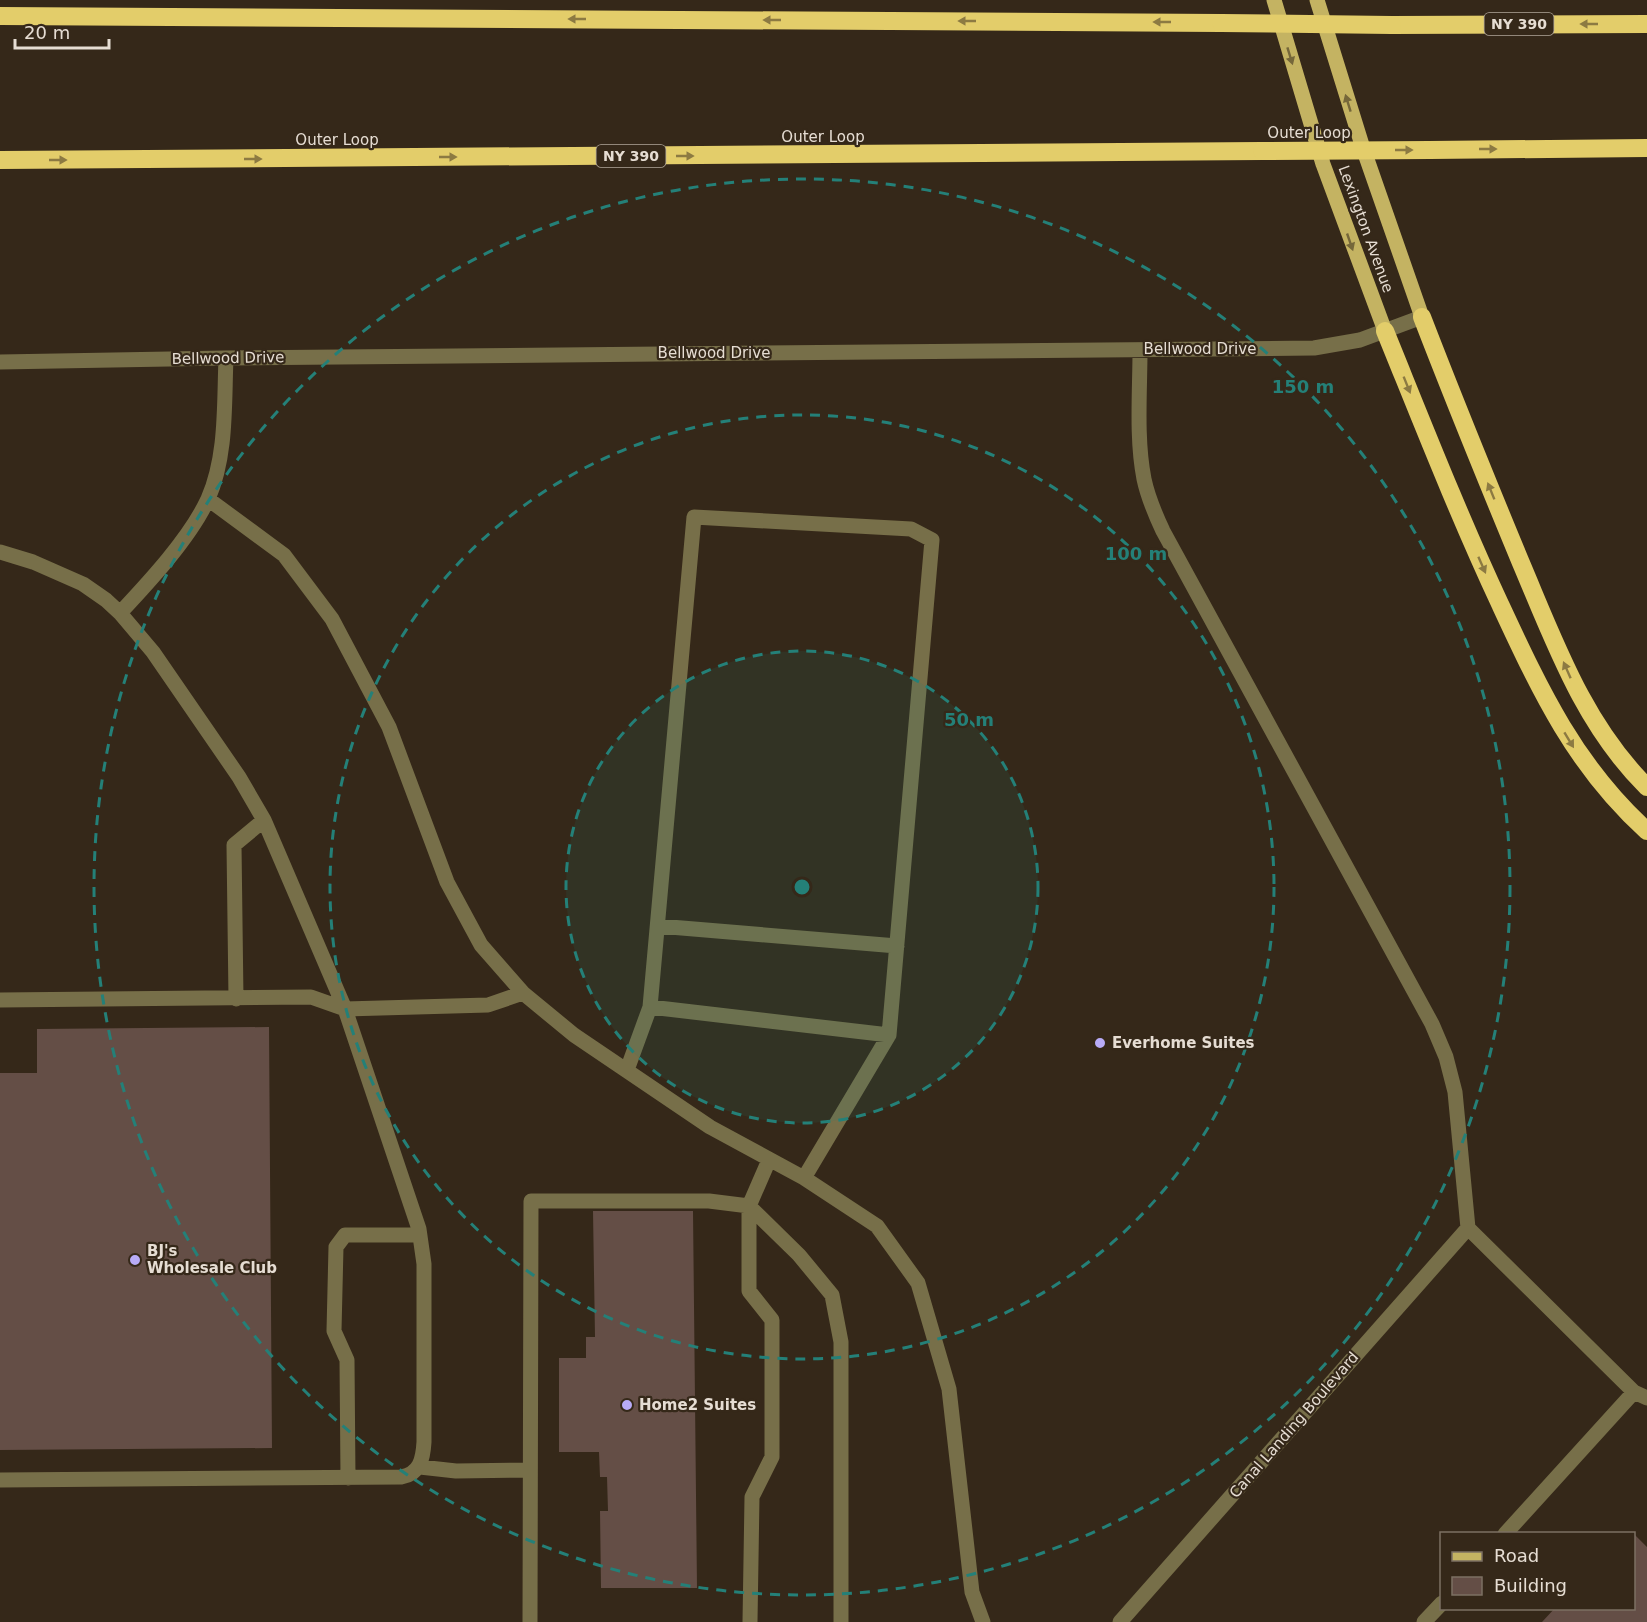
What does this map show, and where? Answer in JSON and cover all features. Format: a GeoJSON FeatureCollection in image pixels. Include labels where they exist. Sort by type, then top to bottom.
{"type":"FeatureCollection","features":[{"type":"Feature","properties":{"kind":"highway","name":"NY 390"},"geometry":{"type":"LineString","coordinates":[[0,16],[1392,25],[1647,24]]}},
{"type":"Feature","properties":{"kind":"highway"},"geometry":{"type":"LineString","coordinates":[[1601,148],[1647,154]]}},
{"type":"Feature","properties":{"kind":"highway","name":"Outer Loop"},"geometry":{"type":"LineString","coordinates":[[0,160],[1647,148]]}},
{"type":"Feature","properties":{"kind":"highway"},"geometry":{"type":"LineString","coordinates":[[1422,317],[1494,499],[1572,682],[1612,749],[1647,787]]}},
{"type":"Feature","properties":{"kind":"highway"},"geometry":{"type":"LineString","coordinates":[[1385,331],[1467,532],[1545,696],[1585,764],[1611,796],[1647,831]]}},
{"type":"Feature","properties":{"kind":"main road","name":"Lexington Avenue"},"geometry":{"type":"LineString","coordinates":[[1274,0],[1323,164],[1385,331]]}},
{"type":"Feature","properties":{"kind":"main road","name":"Lexington Avenue"},"geometry":{"type":"LineString","coordinates":[[1317,0],[1362,145],[1422,317]]}},
{"type":"Feature","properties":{"kind":"street","name":"Bellwood Drive"},"geometry":{"type":"LineString","coordinates":[[0,362],[1314,348],[1346,344],[1422,317]]}},
{"type":"Feature","properties":{"kind":"street"},"geometry":{"type":"LineString","coordinates":[[1140,350],[1140,448],[1150,504],[1432,1024],[1446,1057],[1455,1092],[1468,1228],[1641,1395],[1506,1532]]}},
{"type":"Feature","properties":{"kind":"street"},"geometry":{"type":"LineString","coordinates":[[120,613],[184,537],[208,499],[220,449],[226,358]]}},
{"type":"Feature","properties":{"kind":"street"},"geometry":{"type":"LineString","coordinates":[[208,499],[284,555],[332,619],[389,727],[447,882],[481,945],[523,993],[574,1035],[710,1127],[804,1178],[877,1226],[918,1283],[949,1389],[972,1592],[983,1622]]}},
{"type":"Feature","properties":{"kind":"street"},"geometry":{"type":"LineString","coordinates":[[627,1070],[650,1007],[694,517],[911,529],[932,540],[889,1035],[804,1178]]}},
{"type":"Feature","properties":{"kind":"street"},"geometry":{"type":"LineString","coordinates":[[0,552],[33,562],[76,580],[96,592],[120,613],[153,652],[239,777],[264,820],[345,1009],[416,1217],[424,1264],[424,1442],[420,1467]]}},
{"type":"Feature","properties":{"kind":"street"},"geometry":{"type":"LineString","coordinates":[[236,999],[234,845],[264,820]]}},
{"type":"Feature","properties":{"kind":"street"},"geometry":{"type":"LineString","coordinates":[[658,926],[897,946]]}},
{"type":"Feature","properties":{"kind":"street"},"geometry":{"type":"LineString","coordinates":[[0,1000],[311,997],[345,1009],[488,1005],[523,993]]}},
{"type":"Feature","properties":{"kind":"street"},"geometry":{"type":"LineString","coordinates":[[650,1007],[889,1035]]}},
{"type":"Feature","properties":{"kind":"street"},"geometry":{"type":"LineString","coordinates":[[750,1622],[752,1497],[772,1457],[772,1320],[749,1291],[749,1206],[769,1160]]}},
{"type":"Feature","properties":{"kind":"street"},"geometry":{"type":"LineString","coordinates":[[530,1622],[531,1200],[709,1201],[749,1206],[799,1255],[832,1295],[841,1342],[841,1622]]}},
{"type":"Feature","properties":{"kind":"street","name":"Canal Landing Boulevard"},"geometry":{"type":"LineString","coordinates":[[1120,1622],[1468,1228]]}},
{"type":"Feature","properties":{"kind":"street"},"geometry":{"type":"LineString","coordinates":[[348,1478],[347,1359],[334,1331],[336,1247],[345,1235],[420,1236]]}},
{"type":"Feature","properties":{"kind":"street"},"geometry":{"type":"LineString","coordinates":[[0,1480],[348,1478],[408,1476],[420,1467],[456,1471],[530,1470]]}},
{"type":"Feature","properties":{"kind":"street"},"geometry":{"type":"LineString","coordinates":[[1424,1622],[1440,1605]]}},
{"type":"Feature","properties":{"kind":"building","name":"BJ's Wholesale Club"},"geometry":{"type":"Polygon","coordinates":[[[269,1027],[272,1448],[0,1450],[0,1073],[37,1073],[37,1029],[269,1027]]]}},
{"type":"Feature","properties":{"kind":"building","name":"Home2 Suites"},"geometry":{"type":"Polygon","coordinates":[[[593,1211],[693,1211],[697,1588],[601,1588],[600,1511],[608,1511],[607,1477],[600,1477],[599,1452],[559,1452],[559,1358],[586,1358],[586,1337],[595,1337],[593,1211]]]}},
{"type":"Feature","properties":{"kind":"building"},"geometry":{"type":"Polygon","coordinates":[[[1635,1535],[1647,1547],[1647,1622],[1542,1622],[1553,1610],[1635,1610],[1635,1535]]]}},
{"type":"Feature","properties":{"kind":"place","name":"Everhome Suites"},"geometry":{"type":"Point","coordinates":[1100,1043]}},
{"type":"Feature","properties":{"kind":"place","name":"BJ's Wholesale Club"},"geometry":{"type":"Point","coordinates":[135,1260]}},
{"type":"Feature","properties":{"kind":"place","name":"Home2 Suites"},"geometry":{"type":"Point","coordinates":[627,1405]}}]}
